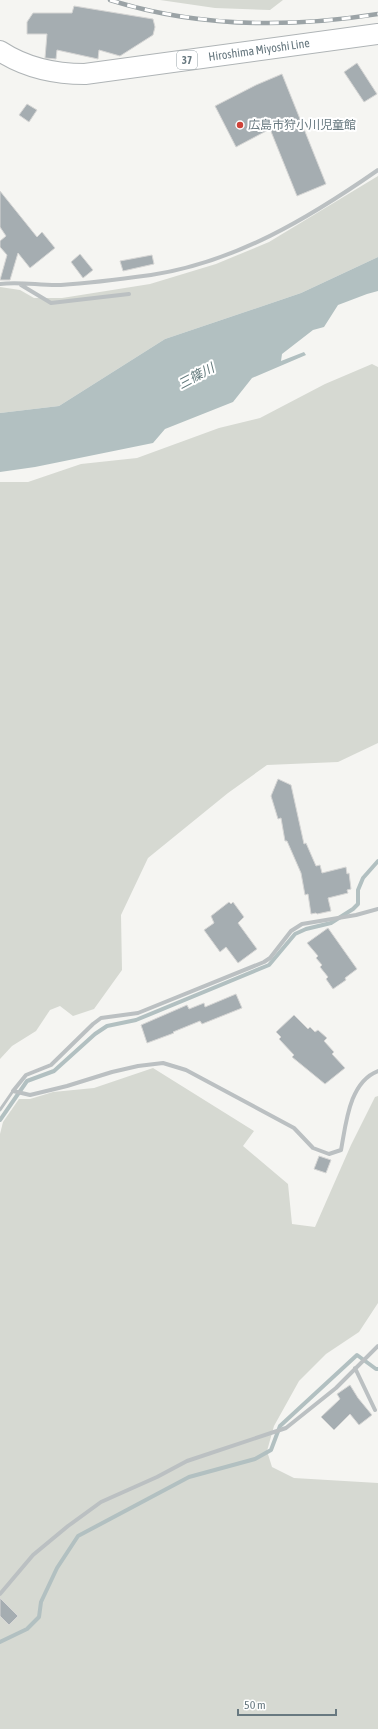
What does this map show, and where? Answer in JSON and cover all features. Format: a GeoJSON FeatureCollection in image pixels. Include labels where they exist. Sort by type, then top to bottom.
{"type":"FeatureCollection","features":[{"type":"Feature","properties":{"kind":"main road","name":"Hiroshima Miyoshi Line"},"geometry":{"type":"LineString","coordinates":[[0,51],[25,64],[48,71],[85,74],[378,34]]}},
{"type":"Feature","properties":{"kind":"street"},"geometry":{"type":"LineString","coordinates":[[0,284],[60,285],[152,275],[213,260],[266,239],[333,201],[378,170]]}},
{"type":"Feature","properties":{"kind":"street"},"geometry":{"type":"LineString","coordinates":[[20,284],[51,303],[129,294]]}},
{"type":"Feature","properties":{"kind":"street"},"geometry":{"type":"LineString","coordinates":[[378,909],[356,915],[302,924],[291,931],[270,958],[264,962],[138,1013],[101,1018],[92,1024],[51,1065],[26,1075],[13,1091],[30,1095],[125,1069],[163,1063],[186,1070],[294,1128],[313,1148],[329,1154],[341,1150],[348,1113],[354,1097],[365,1078],[378,1071]]}},
{"type":"Feature","properties":{"kind":"street"},"geometry":{"type":"LineString","coordinates":[[0,1594],[33,1555],[68,1526],[101,1502],[157,1477],[187,1461],[286,1428],[336,1388],[378,1346]]}},
{"type":"Feature","properties":{"kind":"street"},"geometry":{"type":"LineString","coordinates":[[355,1368],[375,1410]]}},
{"type":"Feature","properties":{"kind":"lane"},"geometry":{"type":"LineString","coordinates":[[0,1110],[13,1091]]}},
{"type":"Feature","properties":{"kind":"shaded area"},"geometry":{"type":"Polygon","coordinates":[[[160,0],[283,0],[270,10],[215,8],[160,0]]]}},
{"type":"Feature","properties":{"kind":"shaded area"},"geometry":{"type":"Polygon","coordinates":[[[378,176],[378,257],[301,293],[165,339],[59,406],[0,413],[0,287],[20,290],[34,298],[62,298],[150,284],[216,264],[269,242],[378,176]]]}},
{"type":"Feature","properties":{"kind":"shaded area"},"geometry":{"type":"Polygon","coordinates":[[[372,364],[378,367],[378,743],[338,762],[267,765],[228,793],[148,858],[121,915],[122,970],[94,1009],[73,1016],[60,1006],[50,1010],[36,1031],[12,1046],[0,1059],[0,482],[28,482],[81,464],[137,458],[219,428],[260,418],[325,384],[372,364]]]}},
{"type":"Feature","properties":{"kind":"shaded area"},"geometry":{"type":"Polygon","coordinates":[[[153,1068],[254,1131],[243,1146],[288,1184],[292,1224],[315,1227],[351,1145],[375,1097],[378,1096],[378,1303],[359,1332],[326,1354],[299,1381],[274,1426],[267,1451],[272,1467],[294,1478],[378,1483],[378,1729],[0,1729],[0,1134],[3,1122],[19,1099],[30,1099],[53,1092],[94,1088],[153,1068]]]}},
{"type":"Feature","properties":{"kind":"water","name":"三篠川"},"geometry":{"type":"Polygon","coordinates":[[[378,257],[378,291],[338,305],[324,327],[313,330],[282,354],[281,361],[304,352],[306,355],[252,378],[233,402],[165,429],[153,443],[35,467],[0,472],[0,413],[59,406],[165,339],[301,293],[378,257]]]}},
{"type":"Feature","properties":{"kind":"building"},"geometry":{"type":"Polygon","coordinates":[[[74,6],[153,19],[155,27],[153,35],[120,56],[99,50],[98,59],[57,50],[56,59],[45,58],[47,34],[27,34],[27,22],[33,13],[72,13],[74,6]]]}},
{"type":"Feature","properties":{"kind":"building"},"geometry":{"type":"Polygon","coordinates":[[[357,63],[377,94],[364,102],[344,72],[357,63]]]}},
{"type":"Feature","properties":{"kind":"building"},"geometry":{"type":"Polygon","coordinates":[[[282,74],[326,184],[297,196],[270,129],[236,147],[215,106],[256,85],[282,74]]]}},
{"type":"Feature","properties":{"kind":"building"},"geometry":{"type":"Polygon","coordinates":[[[27,104],[37,110],[29,122],[19,115],[27,104]]]}},
{"type":"Feature","properties":{"kind":"building"},"geometry":{"type":"Polygon","coordinates":[[[0,191],[37,237],[42,232],[55,248],[30,268],[18,253],[10,280],[0,280],[7,255],[0,247],[0,241],[6,236],[0,227],[0,191]]]}},
{"type":"Feature","properties":{"kind":"building"},"geometry":{"type":"Polygon","coordinates":[[[80,254],[93,270],[83,278],[71,262],[80,254]]]}},
{"type":"Feature","properties":{"kind":"building"},"geometry":{"type":"Polygon","coordinates":[[[152,255],[154,264],[123,271],[120,261],[152,255]]]}},
{"type":"Feature","properties":{"kind":"building"},"geometry":{"type":"Polygon","coordinates":[[[278,779],[291,785],[304,844],[306,843],[316,866],[320,865],[322,873],[346,867],[347,874],[349,873],[351,889],[347,890],[348,893],[328,898],[331,911],[311,914],[308,894],[305,895],[301,873],[287,841],[285,841],[281,818],[278,819],[271,796],[278,779]]]}},
{"type":"Feature","properties":{"kind":"building"},"geometry":{"type":"Polygon","coordinates":[[[229,902],[231,904],[233,902],[244,917],[238,923],[257,949],[238,963],[226,947],[220,952],[204,930],[214,923],[211,916],[229,902]]]}},
{"type":"Feature","properties":{"kind":"building"},"geometry":{"type":"Polygon","coordinates":[[[328,928],[357,969],[345,978],[346,980],[333,989],[326,979],[328,977],[320,967],[322,965],[316,958],[318,956],[307,943],[328,928]]]}},
{"type":"Feature","properties":{"kind":"building"},"geometry":{"type":"Polygon","coordinates":[[[236,994],[242,1008],[202,1024],[200,1021],[147,1043],[141,1025],[187,1005],[189,1009],[204,1003],[205,1007],[236,994]]]}},
{"type":"Feature","properties":{"kind":"building"},"geometry":{"type":"Polygon","coordinates":[[[294,1015],[308,1029],[310,1027],[315,1032],[318,1030],[327,1038],[324,1041],[334,1052],[332,1054],[345,1068],[325,1084],[292,1057],[294,1055],[279,1039],[281,1037],[276,1032],[294,1015]]]}},
{"type":"Feature","properties":{"kind":"building"},"geometry":{"type":"Polygon","coordinates":[[[319,1156],[331,1160],[326,1173],[314,1169],[319,1156]]]}},
{"type":"Feature","properties":{"kind":"building"},"geometry":{"type":"Polygon","coordinates":[[[350,1385],[358,1398],[372,1415],[359,1425],[350,1414],[334,1430],[321,1417],[340,1399],[337,1394],[350,1385]]]}},
{"type":"Feature","properties":{"kind":"building"},"geometry":{"type":"Polygon","coordinates":[[[0,1598],[18,1616],[9,1625],[0,1616],[0,1598]]]}},
{"type":"Feature","properties":{"kind":"waterway"},"geometry":{"type":"LineString","coordinates":[[0,1120],[27,1081],[54,1071],[95,1034],[107,1026],[136,1020],[269,965],[295,934],[306,929],[331,923],[353,909],[358,904],[358,890],[363,878],[378,861]]}},
{"type":"Feature","properties":{"kind":"waterway"},"geometry":{"type":"LineString","coordinates":[[0,1642],[27,1629],[39,1617],[41,1602],[57,1568],[78,1536],[189,1477],[255,1459],[271,1450],[280,1426],[357,1355],[378,1369]]}},
{"type":"Feature","properties":{"kind":"railway"},"geometry":{"type":"LineString","coordinates":[[110,0],[176,16],[243,22],[311,22],[378,14]]}},
{"type":"Feature","properties":{"kind":"place","name":"広島市狩小川児童館"},"geometry":{"type":"Point","coordinates":[240,125]}}]}
